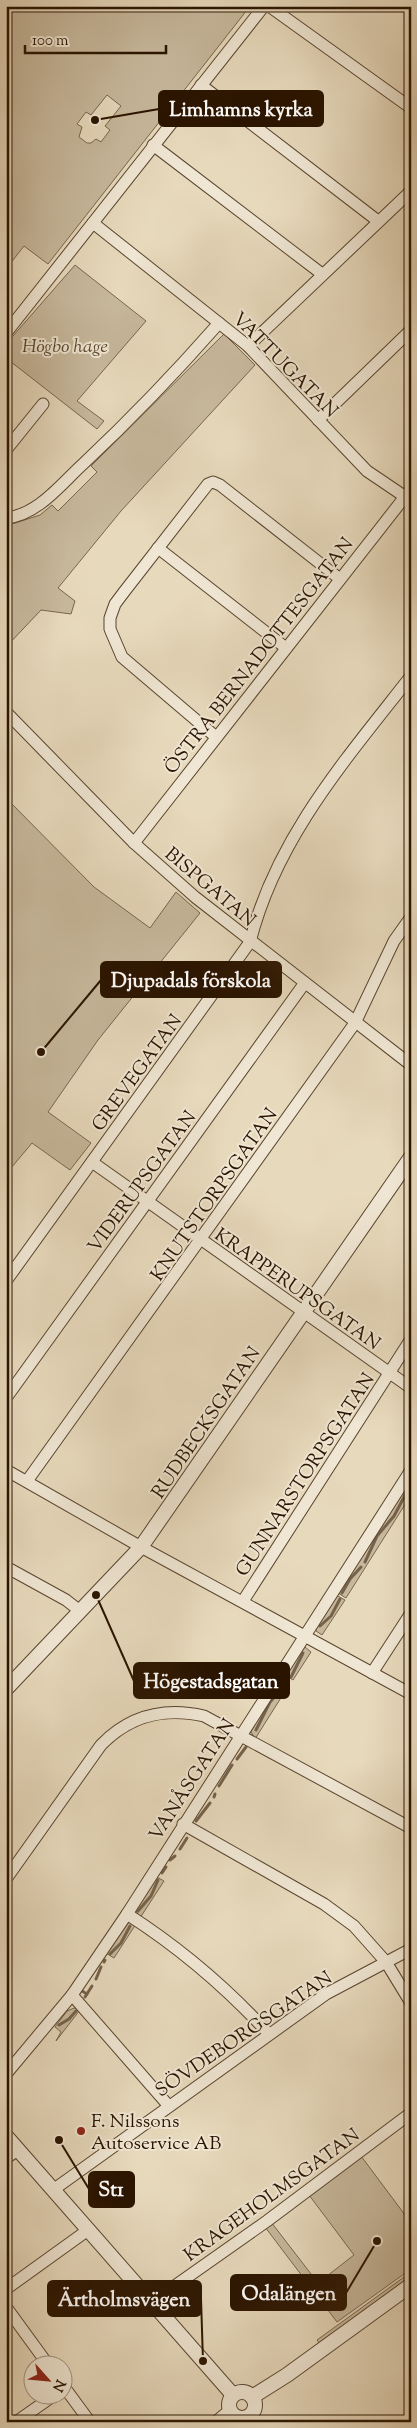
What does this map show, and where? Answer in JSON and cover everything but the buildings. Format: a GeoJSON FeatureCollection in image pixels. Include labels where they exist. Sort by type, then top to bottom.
{"type":"FeatureCollection","features":[{"type":"Feature","properties":{"kind":"street"},"geometry":{"type":"LineString","coordinates":[[6,333],[264,6]]}},
{"type":"Feature","properties":{"kind":"street"},"geometry":{"type":"LineString","coordinates":[[269,6],[411,108]]}},
{"type":"Feature","properties":{"kind":"street"},"geometry":{"type":"LineString","coordinates":[[202,85],[378,221]]}},
{"type":"Feature","properties":{"kind":"street"},"geometry":{"type":"LineString","coordinates":[[153,145],[322,274]]}},
{"type":"Feature","properties":{"kind":"street"},"geometry":{"type":"LineString","coordinates":[[248,346],[411,191]]}},
{"type":"Feature","properties":{"kind":"street","name":"VATTUGATAN"},"geometry":{"type":"LineString","coordinates":[[93,223],[248,346],[367,472],[407,492]]}},
{"type":"Feature","properties":{"kind":"street"},"geometry":{"type":"LineString","coordinates":[[6,518],[16,517],[60,488],[168,381],[219,323]]}},
{"type":"Feature","properties":{"kind":"street"},"geometry":{"type":"LineString","coordinates":[[318,420],[411,330]]}},
{"type":"Feature","properties":{"kind":"street"},"geometry":{"type":"LineString","coordinates":[[6,450],[43,404]]}},
{"type":"Feature","properties":{"kind":"street"},"geometry":{"type":"LineString","coordinates":[[216,737],[122,658],[110,629],[110,618],[119,598],[208,484],[213,482],[220,485],[340,579]]}},
{"type":"Feature","properties":{"kind":"street","name":"ÖSTRA BERNADOTTESGATAN"},"geometry":{"type":"LineString","coordinates":[[134,843],[407,492]]}},
{"type":"Feature","properties":{"kind":"street"},"geometry":{"type":"LineString","coordinates":[[158,548],[286,648]]}},
{"type":"Feature","properties":{"kind":"street","name":"GREVEGATAN"},"geometry":{"type":"LineString","coordinates":[[6,1281],[250,942],[262,903],[275,871],[309,809],[411,676]]}},
{"type":"Feature","properties":{"kind":"street","name":"BISPGATAN"},"geometry":{"type":"LineString","coordinates":[[6,712],[134,843],[250,942],[411,1066]]}},
{"type":"Feature","properties":{"kind":"street","name":"KNUTSTORPSGATAN"},"geometry":{"type":"LineString","coordinates":[[27,1481],[201,1241],[355,1023],[394,941],[411,917]]}},
{"type":"Feature","properties":{"kind":"street","name":"VIDERUPSGATAN"},"geometry":{"type":"LineString","coordinates":[[6,1398],[304,984]]}},
{"type":"Feature","properties":{"kind":"street","name":"RUDBECKSGATAN"},"geometry":{"type":"LineString","coordinates":[[6,1688],[141,1547],[411,1157]]}},
{"type":"Feature","properties":{"kind":"street","name":"KRAPPERUPSGATAN"},"geometry":{"type":"LineString","coordinates":[[92,1162],[411,1388]]}},
{"type":"Feature","properties":{"kind":"street","name":"GUNNARSTORPSGATAN"},"geometry":{"type":"LineString","coordinates":[[242,1602],[411,1339]]}},
{"type":"Feature","properties":{"kind":"street"},"geometry":{"type":"LineString","coordinates":[[6,1470],[141,1547],[411,1694]]}},
{"type":"Feature","properties":{"kind":"street","name":"VANÅSGATAN"},"geometry":{"type":"LineString","coordinates":[[6,2074],[72,1995],[127,1914],[411,1470]]}},
{"type":"Feature","properties":{"kind":"street"},"geometry":{"type":"LineString","coordinates":[[6,1567],[66,1600],[80,1611]]}},
{"type":"Feature","properties":{"kind":"street"},"geometry":{"type":"LineString","coordinates":[[372,1673],[411,1613]]}},
{"type":"Feature","properties":{"kind":"street"},"geometry":{"type":"LineString","coordinates":[[6,1879],[91,1757],[111,1734],[123,1726],[153,1714],[187,1712],[204,1716],[411,1828]]}},
{"type":"Feature","properties":{"kind":"street"},"geometry":{"type":"LineString","coordinates":[[183,1824],[324,1904],[354,1926],[386,1962],[411,2003]]}},
{"type":"Feature","properties":{"kind":"street"},"geometry":{"type":"LineString","coordinates":[[127,1914],[205,1971],[238,2000],[269,2034]]}},
{"type":"Feature","properties":{"kind":"street","name":"SÖVDEBORGSGATAN"},"geometry":{"type":"LineString","coordinates":[[53,2190],[168,2105],[326,1994],[411,1949]]}},
{"type":"Feature","properties":{"kind":"street"},"geometry":{"type":"LineString","coordinates":[[72,1995],[168,2105]]}},
{"type":"Feature","properties":{"kind":"street","name":"KRAGEHOLMSGATAN"},"geometry":{"type":"LineString","coordinates":[[152,2302],[411,2113]]}},
{"type":"Feature","properties":{"kind":"street"},"geometry":{"type":"LineString","coordinates":[[6,2136],[12,2154],[53,2190],[233,2395]]}},
{"type":"Feature","properties":{"kind":"street"},"geometry":{"type":"LineString","coordinates":[[6,2288],[88,2230]]}},
{"type":"Feature","properties":{"kind":"street"},"geometry":{"type":"LineString","coordinates":[[252,2397],[287,2375],[411,2285]]}},
{"type":"Feature","properties":{"kind":"street"},"geometry":{"type":"LineString","coordinates":[[6,2307],[42,2356]]}},
{"type":"Feature","properties":{"kind":"street"},"geometry":{"type":"LineString","coordinates":[[244,2392],[252,2397],[255,2406],[253,2418],[240,2418],[230,2412],[228,2405],[233,2395],[244,2392]]}},
{"type":"Feature","properties":{"kind":"street"},"geometry":{"type":"LineString","coordinates":[[72,2399],[90,2422]]}},
{"type":"Feature","properties":{"kind":"street"},"geometry":{"type":"LineString","coordinates":[[16,2422],[39,2406]]}},
{"type":"Feature","properties":{"kind":"street"},"geometry":{"type":"LineString","coordinates":[[218,2422],[230,2412]]}},
{"type":"Feature","properties":{"kind":"green space"},"geometry":{"type":"Polygon","coordinates":[[[6,6],[245,6],[247,10],[48,264],[24,246],[6,269],[6,6]],[[107,95],[91,115],[86,112],[77,124],[82,127],[79,137],[87,143],[91,143],[96,139],[101,142],[110,130],[105,126],[121,106],[107,95]]]}},
{"type":"Feature","properties":{"kind":"green space","name":"Högbo hage"},"geometry":{"type":"Polygon","coordinates":[[[75,265],[146,321],[77,401],[104,421],[97,429],[6,358],[6,344],[75,265]]]}},
{"type":"Feature","properties":{"kind":"green space"},"geometry":{"type":"Polygon","coordinates":[[[224,334],[255,365],[121,511],[58,588],[75,601],[71,614],[41,610],[6,647],[6,526],[40,515],[52,505],[58,511],[97,472],[91,466],[224,334]]]}},
{"type":"Feature","properties":{"kind":"green space"},"geometry":{"type":"Polygon","coordinates":[[[6,798],[94,887],[150,928],[176,892],[200,913],[98,1040],[48,1112],[91,1143],[70,1170],[32,1143],[6,1174],[6,798]]]}},
{"type":"Feature","properties":{"kind":"green space"},"geometry":{"type":"Polygon","coordinates":[[[411,1479],[411,1495],[346,1598],[338,1593],[411,1479]]]}},
{"type":"Feature","properties":{"kind":"green space"},"geometry":{"type":"Polygon","coordinates":[[[336,1595],[345,1600],[322,1635],[316,1631],[316,1628],[336,1595]]]}},
{"type":"Feature","properties":{"kind":"green space"},"geometry":{"type":"Polygon","coordinates":[[[305,1647],[311,1652],[293,1680],[285,1675],[305,1647]]]}},
{"type":"Feature","properties":{"kind":"green space"},"geometry":{"type":"Polygon","coordinates":[[[281,1680],[289,1685],[255,1739],[250,1730],[281,1680]]]}},
{"type":"Feature","properties":{"kind":"green space"},"geometry":{"type":"Polygon","coordinates":[[[155,1876],[164,1881],[140,1918],[135,1909],[155,1876]]]}},
{"type":"Feature","properties":{"kind":"green space"},"geometry":{"type":"Polygon","coordinates":[[[130,1922],[136,1924],[114,1958],[106,1953],[126,1924],[130,1922]]]}},
{"type":"Feature","properties":{"kind":"green space"},"geometry":{"type":"Polygon","coordinates":[[[74,2008],[80,2010],[56,2041],[61,2032],[55,2027],[67,2011],[74,2008]]]}},
{"type":"Feature","properties":{"kind":"green space"},"geometry":{"type":"Polygon","coordinates":[[[361,2156],[411,2223],[411,2269],[337,2322],[265,2227],[271,2222],[318,2283],[354,2255],[309,2195],[361,2156]]]}},
{"type":"Feature","properties":{"kind":"green space"},"geometry":{"type":"Polygon","coordinates":[[[411,2272],[411,2278],[320,2344],[317,2340],[411,2272]]]}},
{"type":"Feature","properties":{"kind":"waterway"},"geometry":{"type":"LineString","coordinates":[[365,1562],[377,1536],[394,1516],[411,1484]]}},
{"type":"Feature","properties":{"kind":"waterway"},"geometry":{"type":"LineString","coordinates":[[342,1593],[350,1579],[361,1567]]}},
{"type":"Feature","properties":{"kind":"waterway"},"geometry":{"type":"LineString","coordinates":[[320,1626],[331,1616],[340,1599]]}},
{"type":"Feature","properties":{"kind":"waterway"},"geometry":{"type":"LineString","coordinates":[[291,1677],[303,1653]]}},
{"type":"Feature","properties":{"kind":"waterway"},"geometry":{"type":"LineString","coordinates":[[256,1730],[270,1702],[285,1686]]}},
{"type":"Feature","properties":{"kind":"waterway"},"geometry":{"type":"LineString","coordinates":[[237,1759],[246,1747]]}},
{"type":"Feature","properties":{"kind":"waterway"},"geometry":{"type":"LineString","coordinates":[[219,1786],[232,1765]]}},
{"type":"Feature","properties":{"kind":"waterway"},"geometry":{"type":"LineString","coordinates":[[196,1821],[210,1803]]}},
{"type":"Feature","properties":{"kind":"waterway"},"geometry":{"type":"LineString","coordinates":[[180,1849],[187,1838]]}},
{"type":"Feature","properties":{"kind":"waterway"},"geometry":{"type":"LineString","coordinates":[[170,1860],[175,1856]]}},
{"type":"Feature","properties":{"kind":"waterway"},"geometry":{"type":"LineString","coordinates":[[162,1873],[166,1867]]}},
{"type":"Feature","properties":{"kind":"waterway"},"geometry":{"type":"LineString","coordinates":[[138,1911],[151,1896],[158,1880]]}},
{"type":"Feature","properties":{"kind":"waterway"},"geometry":{"type":"LineString","coordinates":[[110,1954],[121,1943],[130,1926]]}},
{"type":"Feature","properties":{"kind":"waterway"},"geometry":{"type":"LineString","coordinates":[[96,1979],[101,1967]]}},
{"type":"Feature","properties":{"kind":"waterway"},"geometry":{"type":"LineString","coordinates":[[85,1997],[92,1986]]}},
{"type":"Feature","properties":{"kind":"waterway"},"geometry":{"type":"LineString","coordinates":[[82,1991],[87,1994]]}},
{"type":"Feature","properties":{"kind":"waterway"},"geometry":{"type":"LineString","coordinates":[[59,2025],[69,2019],[76,2011]]}},
{"type":"Feature","properties":{"kind":"place","name":"Limhamns kyrka"},"geometry":{"type":"Point","coordinates":[95,120]}},
{"type":"Feature","properties":{"kind":"place","name":"Djupadals förskola"},"geometry":{"type":"Point","coordinates":[41,1052]}},
{"type":"Feature","properties":{"kind":"place","name":"Högestadsgatan"},"geometry":{"type":"Point","coordinates":[96,1595]}},
{"type":"Feature","properties":{"kind":"place","name":"F. Nilssons Autoservice AB"},"geometry":{"type":"Point","coordinates":[81,2131]}},
{"type":"Feature","properties":{"kind":"place","name":"St1"},"geometry":{"type":"Point","coordinates":[59,2140]}},
{"type":"Feature","properties":{"kind":"place","name":"Odalängen"},"geometry":{"type":"Point","coordinates":[377,2241]}},
{"type":"Feature","properties":{"kind":"place","name":"Ärtholmsvägen"},"geometry":{"type":"Point","coordinates":[203,2361]}}]}
